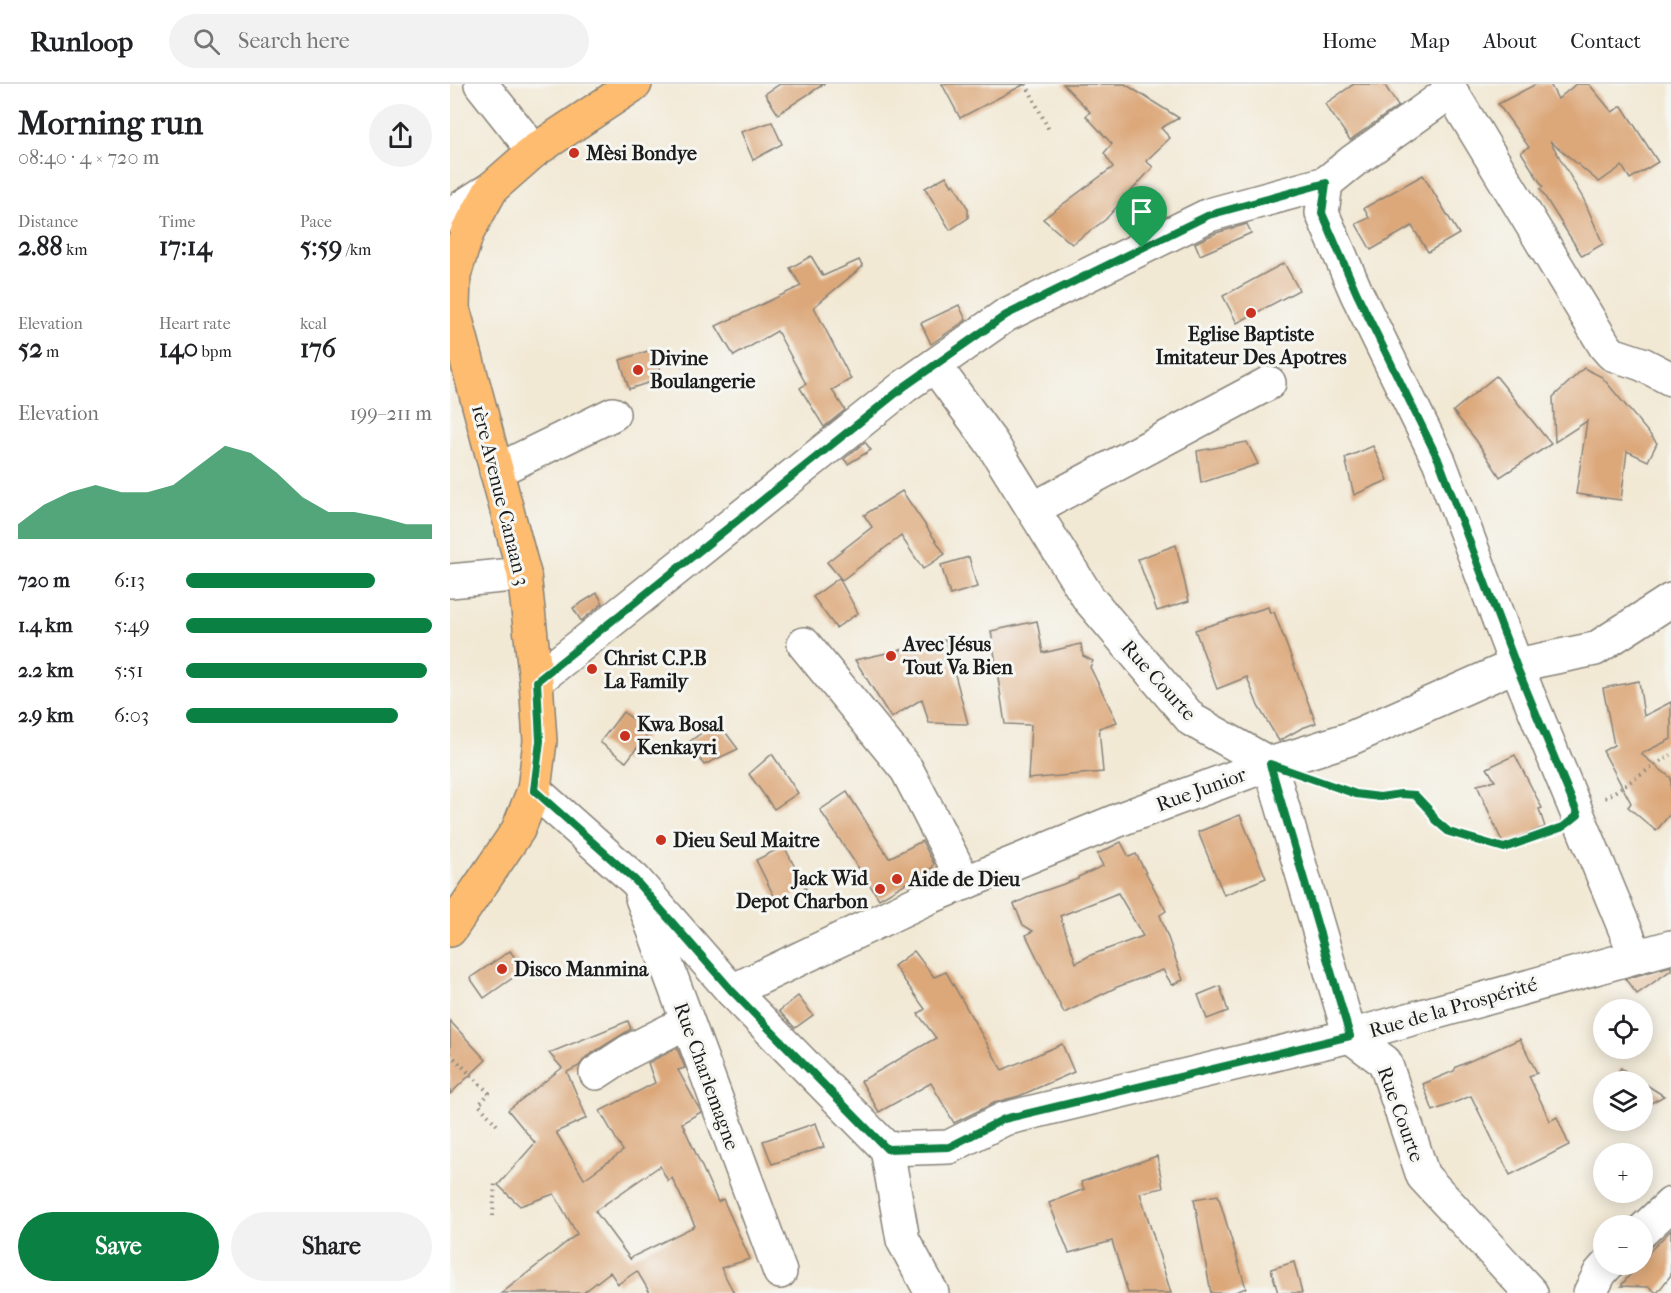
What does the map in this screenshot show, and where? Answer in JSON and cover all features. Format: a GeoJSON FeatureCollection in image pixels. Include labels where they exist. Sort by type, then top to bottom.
{"type":"FeatureCollection","features":[{"type":"Feature","properties":{"kind":"main road","name":"1ère Avenue Canaan 3"},"geometry":{"type":"LineString","coordinates":[[450,930],[518,830],[534,790],[540,741],[537,681],[524,574],[453,308],[454,275],[467,233],[492,188],[534,152],[635,84]]}},
{"type":"Feature","properties":{"kind":"street"},"geometry":{"type":"LineString","coordinates":[[481,84],[534,152]]}},
{"type":"Feature","properties":{"kind":"street"},"geometry":{"type":"LineString","coordinates":[[537,681],[905,386],[1006,315],[1209,215],[1326,183],[1450,88],[1605,346],[1612,354],[1642,364],[1671,379]]}},
{"type":"Feature","properties":{"kind":"street"},"geometry":{"type":"LineString","coordinates":[[1326,183],[1322,213],[1357,294],[1439,461],[1516,665],[1636,956]]}},
{"type":"Feature","properties":{"kind":"street"},"geometry":{"type":"LineString","coordinates":[[450,215],[492,188]]}},
{"type":"Feature","properties":{"kind":"street","name":"Rue Courte"},"geometry":{"type":"LineString","coordinates":[[934,366],[991,442],[1089,599],[1191,720],[1270,764]]}},
{"type":"Feature","properties":{"kind":"street"},"geometry":{"type":"LineString","coordinates":[[1033,509],[1269,383]]}},
{"type":"Feature","properties":{"kind":"street"},"geometry":{"type":"LineString","coordinates":[[496,471],[613,414]]}},
{"type":"Feature","properties":{"kind":"street"},"geometry":{"type":"LineString","coordinates":[[450,581],[524,574]]}},
{"type":"Feature","properties":{"kind":"street","name":"Rue Junior"},"geometry":{"type":"LineString","coordinates":[[732,991],[925,899],[1126,817],[1270,764],[1349,739],[1516,665],[1595,649],[1671,600]]}},
{"type":"Feature","properties":{"kind":"street"},"geometry":{"type":"LineString","coordinates":[[804,644],[907,770],[965,882]]}},
{"type":"Feature","properties":{"kind":"street"},"geometry":{"type":"LineString","coordinates":[[1270,764],[1350,1036]]}},
{"type":"Feature","properties":{"kind":"street"},"geometry":{"type":"LineString","coordinates":[[534,790],[635,880],[732,991],[887,1149],[903,1240],[932,1293]]}},
{"type":"Feature","properties":{"kind":"street","name":"Rue Charlemagne"},"geometry":{"type":"LineString","coordinates":[[635,880],[780,1272]]}},
{"type":"Feature","properties":{"kind":"street","name":"Rue de la Prospérité"},"geometry":{"type":"LineString","coordinates":[[887,1149],[949,1147],[1004,1119],[1350,1036],[1671,947]]}},
{"type":"Feature","properties":{"kind":"street"},"geometry":{"type":"LineString","coordinates":[[597,1073],[628,1052],[687,1022]]}},
{"type":"Feature","properties":{"kind":"street","name":"Rue Courte"},"geometry":{"type":"LineString","coordinates":[[1350,1036],[1386,1062],[1423,1176],[1531,1293]]}},
{"type":"Feature","properties":{"kind":"street"},"geometry":{"type":"LineString","coordinates":[[1653,1221],[1671,1204]]}},
{"type":"Feature","properties":{"kind":"street"},"geometry":{"type":"LineString","coordinates":[[1590,1293],[1599,1275]]}},
{"type":"Feature","properties":{"kind":"path"},"geometry":{"type":"LineString","coordinates":[[1026,84],[1050,132]]}},
{"type":"Feature","properties":{"kind":"path"},"geometry":{"type":"LineString","coordinates":[[1270,764],[1356,794],[1380,797],[1415,795],[1431,812],[1435,820],[1449,832],[1504,848],[1563,827],[1671,755]]}},
{"type":"Feature","properties":{"kind":"path"},"geometry":{"type":"LineString","coordinates":[[450,1054],[489,1093],[479,1105],[497,1125]]}},
{"type":"Feature","properties":{"kind":"path"},"geometry":{"type":"LineString","coordinates":[[493,1216],[495,1182]]}},
{"type":"Feature","properties":{"kind":"building"},"geometry":{"type":"Polygon","coordinates":[[[780,84],[824,84],[778,114],[765,94],[780,84]]]}},
{"type":"Feature","properties":{"kind":"building"},"geometry":{"type":"Polygon","coordinates":[[[942,84],[1025,84],[960,118],[942,84]]]}},
{"type":"Feature","properties":{"kind":"building"},"geometry":{"type":"Polygon","coordinates":[[[1063,84],[1125,84],[1179,118],[1161,128],[1170,138],[1146,161],[1153,167],[1105,220],[1072,244],[1043,219],[1113,167],[1104,153],[1112,144],[1086,116],[1090,112],[1063,84]]]}},
{"type":"Feature","properties":{"kind":"building"},"geometry":{"type":"Polygon","coordinates":[[[1354,84],[1384,84],[1398,106],[1350,140],[1325,104],[1354,84]]]}},
{"type":"Feature","properties":{"kind":"building"},"geometry":{"type":"Polygon","coordinates":[[[1536,84],[1550,84],[1558,99],[1576,84],[1589,84],[1612,112],[1622,106],[1658,162],[1630,179],[1622,166],[1599,182],[1550,141],[1584,200],[1603,244],[1582,256],[1540,189],[1543,187],[1521,152],[1529,147],[1498,104],[1536,84]]]}},
{"type":"Feature","properties":{"kind":"building"},"geometry":{"type":"Polygon","coordinates":[[[772,122],[782,144],[753,160],[741,132],[772,122]]]}},
{"type":"Feature","properties":{"kind":"building"},"geometry":{"type":"Polygon","coordinates":[[[1423,175],[1459,234],[1428,252],[1412,226],[1371,250],[1356,224],[1369,218],[1364,208],[1423,175]]]}},
{"type":"Feature","properties":{"kind":"building"},"geometry":{"type":"Polygon","coordinates":[[[946,176],[952,186],[954,184],[968,209],[968,218],[950,230],[925,188],[946,176]]]}},
{"type":"Feature","properties":{"kind":"building"},"geometry":{"type":"Polygon","coordinates":[[[1247,224],[1251,233],[1200,255],[1195,243],[1216,233],[1247,224]]]}},
{"type":"Feature","properties":{"kind":"building"},"geometry":{"type":"Polygon","coordinates":[[[811,256],[823,276],[859,260],[863,266],[814,307],[851,379],[832,390],[845,410],[824,427],[800,388],[806,384],[777,331],[734,356],[716,326],[801,286],[790,268],[811,256]]]}},
{"type":"Feature","properties":{"kind":"building"},"geometry":{"type":"Polygon","coordinates":[[[1284,263],[1299,290],[1237,323],[1223,296],[1284,263]]]}},
{"type":"Feature","properties":{"kind":"building"},"geometry":{"type":"Polygon","coordinates":[[[959,305],[966,320],[931,344],[921,323],[959,305]]]}},
{"type":"Feature","properties":{"kind":"building"},"geometry":{"type":"Polygon","coordinates":[[[654,349],[663,378],[629,389],[620,360],[654,349]]]}},
{"type":"Feature","properties":{"kind":"building"},"geometry":{"type":"Polygon","coordinates":[[[1584,368],[1602,377],[1657,443],[1648,461],[1627,451],[1621,500],[1576,494],[1587,421],[1555,442],[1553,397],[1584,368]]]}},
{"type":"Feature","properties":{"kind":"building"},"geometry":{"type":"Polygon","coordinates":[[[1496,376],[1551,444],[1500,477],[1476,440],[1453,411],[1496,376]]]}},
{"type":"Feature","properties":{"kind":"building"},"geometry":{"type":"Polygon","coordinates":[[[865,442],[871,450],[848,464],[844,459],[865,442]]]}},
{"type":"Feature","properties":{"kind":"building"},"geometry":{"type":"Polygon","coordinates":[[[1247,442],[1258,464],[1201,483],[1197,451],[1247,442]]]}},
{"type":"Feature","properties":{"kind":"building"},"geometry":{"type":"Polygon","coordinates":[[[1373,446],[1388,480],[1354,495],[1345,458],[1373,446]]]}},
{"type":"Feature","properties":{"kind":"building"},"geometry":{"type":"Polygon","coordinates":[[[902,491],[945,554],[923,569],[901,536],[842,580],[827,562],[872,527],[864,515],[902,491]]]}},
{"type":"Feature","properties":{"kind":"building"},"geometry":{"type":"Polygon","coordinates":[[[1176,545],[1189,601],[1157,611],[1138,559],[1176,545]]]}},
{"type":"Feature","properties":{"kind":"building"},"geometry":{"type":"Polygon","coordinates":[[[969,557],[977,587],[950,595],[941,565],[969,557]]]}},
{"type":"Feature","properties":{"kind":"building"},"geometry":{"type":"Polygon","coordinates":[[[839,578],[858,613],[836,628],[813,597],[839,578]]]}},
{"type":"Feature","properties":{"kind":"building"},"geometry":{"type":"Polygon","coordinates":[[[597,593],[603,603],[581,621],[573,608],[597,593]]]}},
{"type":"Feature","properties":{"kind":"building"},"geometry":{"type":"Polygon","coordinates":[[[1268,607],[1270,613],[1274,612],[1316,723],[1279,741],[1258,706],[1247,677],[1217,689],[1195,630],[1268,607]]]}},
{"type":"Feature","properties":{"kind":"building"},"geometry":{"type":"Polygon","coordinates":[[[1037,621],[1043,653],[1081,644],[1083,656],[1093,661],[1090,667],[1117,722],[1099,728],[1103,772],[1028,779],[1031,725],[1005,724],[991,631],[1037,621]]]}},
{"type":"Feature","properties":{"kind":"building"},"geometry":{"type":"Polygon","coordinates":[[[946,640],[968,724],[929,723],[922,699],[891,718],[855,660],[946,640]]]}},
{"type":"Feature","properties":{"kind":"building"},"geometry":{"type":"Polygon","coordinates":[[[1639,681],[1644,716],[1671,702],[1671,739],[1641,754],[1671,778],[1671,813],[1656,831],[1628,807],[1631,803],[1603,751],[1614,745],[1603,688],[1639,681]]]}},
{"type":"Feature","properties":{"kind":"building"},"geometry":{"type":"Polygon","coordinates":[[[623,712],[650,731],[626,762],[600,742],[623,712]]]}},
{"type":"Feature","properties":{"kind":"building"},"geometry":{"type":"Polygon","coordinates":[[[717,721],[738,749],[704,765],[688,743],[717,721]]]}},
{"type":"Feature","properties":{"kind":"building"},"geometry":{"type":"Polygon","coordinates":[[[772,754],[798,793],[774,809],[749,774],[772,754]]]}},
{"type":"Feature","properties":{"kind":"building"},"geometry":{"type":"Polygon","coordinates":[[[1515,755],[1542,808],[1539,809],[1545,827],[1503,844],[1477,785],[1495,781],[1487,768],[1515,755]]]}},
{"type":"Feature","properties":{"kind":"building"},"geometry":{"type":"Polygon","coordinates":[[[847,792],[889,858],[922,841],[934,864],[932,868],[879,899],[820,810],[847,792]]]}},
{"type":"Feature","properties":{"kind":"building"},"geometry":{"type":"Polygon","coordinates":[[[1240,815],[1266,878],[1224,895],[1198,832],[1240,815]]]}},
{"type":"Feature","properties":{"kind":"building"},"geometry":{"type":"Polygon","coordinates":[[[1121,842],[1129,857],[1136,854],[1166,911],[1160,915],[1183,980],[1172,985],[1163,970],[1117,987],[1064,1013],[1026,935],[1033,931],[1023,925],[1014,904],[1078,879],[1103,866],[1097,854],[1121,842]],[[1118,893],[1060,916],[1076,963],[1091,955],[1143,936],[1118,893]]]}},
{"type":"Feature","properties":{"kind":"building"},"geometry":{"type":"Polygon","coordinates":[[[784,846],[806,889],[778,904],[756,860],[784,846]]]}},
{"type":"Feature","properties":{"kind":"building"},"geometry":{"type":"Polygon","coordinates":[[[510,951],[524,970],[484,998],[470,978],[510,951]]]}},
{"type":"Feature","properties":{"kind":"building"},"geometry":{"type":"Polygon","coordinates":[[[914,951],[934,977],[946,972],[1002,1070],[1062,1044],[1074,1072],[1019,1096],[996,1102],[954,1123],[931,1083],[879,1112],[861,1081],[936,1038],[918,1014],[925,1009],[894,966],[914,951]]]}},
{"type":"Feature","properties":{"kind":"building"},"geometry":{"type":"Polygon","coordinates":[[[1671,966],[1671,970],[1637,994],[1625,979],[1671,966]]]}},
{"type":"Feature","properties":{"kind":"building"},"geometry":{"type":"Polygon","coordinates":[[[1220,986],[1228,1011],[1207,1019],[1198,995],[1220,986]]]}},
{"type":"Feature","properties":{"kind":"building"},"geometry":{"type":"Polygon","coordinates":[[[798,996],[813,1015],[795,1028],[779,1011],[798,996]]]}},
{"type":"Feature","properties":{"kind":"building"},"geometry":{"type":"Polygon","coordinates":[[[450,1021],[486,1060],[450,1094],[450,1021]]]}},
{"type":"Feature","properties":{"kind":"building"},"geometry":{"type":"Polygon","coordinates":[[[628,1021],[631,1029],[586,1057],[579,1066],[567,1072],[587,1118],[556,1132],[584,1179],[623,1151],[600,1111],[655,1083],[648,1063],[677,1048],[685,1068],[678,1070],[701,1112],[682,1123],[718,1202],[723,1199],[750,1259],[721,1268],[734,1293],[650,1293],[637,1271],[618,1284],[610,1272],[583,1293],[502,1293],[577,1234],[554,1194],[520,1206],[498,1185],[535,1143],[508,1110],[562,1068],[549,1053],[628,1021]],[[660,1166],[595,1211],[631,1260],[630,1258],[695,1226],[672,1178],[668,1181],[660,1166]]]}},
{"type":"Feature","properties":{"kind":"building"},"geometry":{"type":"Polygon","coordinates":[[[1520,1039],[1537,1073],[1529,1076],[1550,1121],[1557,1117],[1569,1145],[1510,1175],[1471,1096],[1433,1111],[1423,1084],[1520,1039]]]}},
{"type":"Feature","properties":{"kind":"building"},"geometry":{"type":"Polygon","coordinates":[[[1653,1089],[1664,1096],[1653,1102],[1653,1089]]]}},
{"type":"Feature","properties":{"kind":"building"},"geometry":{"type":"Polygon","coordinates":[[[816,1123],[824,1147],[772,1164],[763,1141],[816,1123]]]}},
{"type":"Feature","properties":{"kind":"building"},"geometry":{"type":"Polygon","coordinates":[[[1157,1156],[1163,1188],[1140,1193],[1171,1293],[1128,1293],[1112,1241],[1069,1253],[1049,1203],[1084,1189],[1081,1182],[1157,1156]]]}},
{"type":"Feature","properties":{"kind":"building"},"geometry":{"type":"Polygon","coordinates":[[[1218,1195],[1246,1288],[1233,1293],[1211,1293],[1194,1199],[1218,1195]]]}},
{"type":"Feature","properties":{"kind":"building"},"geometry":{"type":"Polygon","coordinates":[[[1671,1230],[1671,1275],[1657,1293],[1649,1287],[1621,1286],[1630,1275],[1653,1275],[1653,1248],[1671,1230]]]}},
{"type":"Feature","properties":{"kind":"building"},"geometry":{"type":"Polygon","coordinates":[[[1294,1262],[1302,1293],[1278,1293],[1271,1269],[1294,1262]]]}},
{"type":"Feature","properties":{"kind":"place","name":"Mèsi Bondye"},"geometry":{"type":"Point","coordinates":[574,153]}},
{"type":"Feature","properties":{"kind":"place","name":"Eglise Baptiste Imitateur Des Apotres"},"geometry":{"type":"Point","coordinates":[1251,313]}},
{"type":"Feature","properties":{"kind":"place","name":"Divine Boulangerie"},"geometry":{"type":"Point","coordinates":[638,370]}},
{"type":"Feature","properties":{"kind":"place","name":"Avec Jésus Tout Va Bien"},"geometry":{"type":"Point","coordinates":[891,656]}},
{"type":"Feature","properties":{"kind":"place","name":"Christ C.P.B La Family"},"geometry":{"type":"Point","coordinates":[592,669]}},
{"type":"Feature","properties":{"kind":"place","name":"Kwa Bosal Kenkayri"},"geometry":{"type":"Point","coordinates":[625,736]}},
{"type":"Feature","properties":{"kind":"place","name":"Dieu Seul Maitre"},"geometry":{"type":"Point","coordinates":[661,840]}},
{"type":"Feature","properties":{"kind":"place","name":"Aide de Dieu"},"geometry":{"type":"Point","coordinates":[897,879]}},
{"type":"Feature","properties":{"kind":"place","name":"Jack Wid Depot Charbon"},"geometry":{"type":"Point","coordinates":[880,889]}},
{"type":"Feature","properties":{"kind":"place","name":"Disco Manmina"},"geometry":{"type":"Point","coordinates":[502,969]}},
{"type":"Feature","properties":{"kind":"route"},"geometry":{"type":"LineString","coordinates":[[1326,183],[1322,213],[1357,294],[1439,461],[1516,665],[1578,815],[1563,827],[1504,848],[1449,832],[1435,820],[1431,812],[1415,795],[1380,797],[1356,794],[1270,764],[1350,1036],[1004,1119],[949,1147],[887,1149],[732,991],[635,880],[534,790],[540,741],[537,681],[905,386],[1006,315],[1142,248],[1209,215],[1326,183]]}}]}
